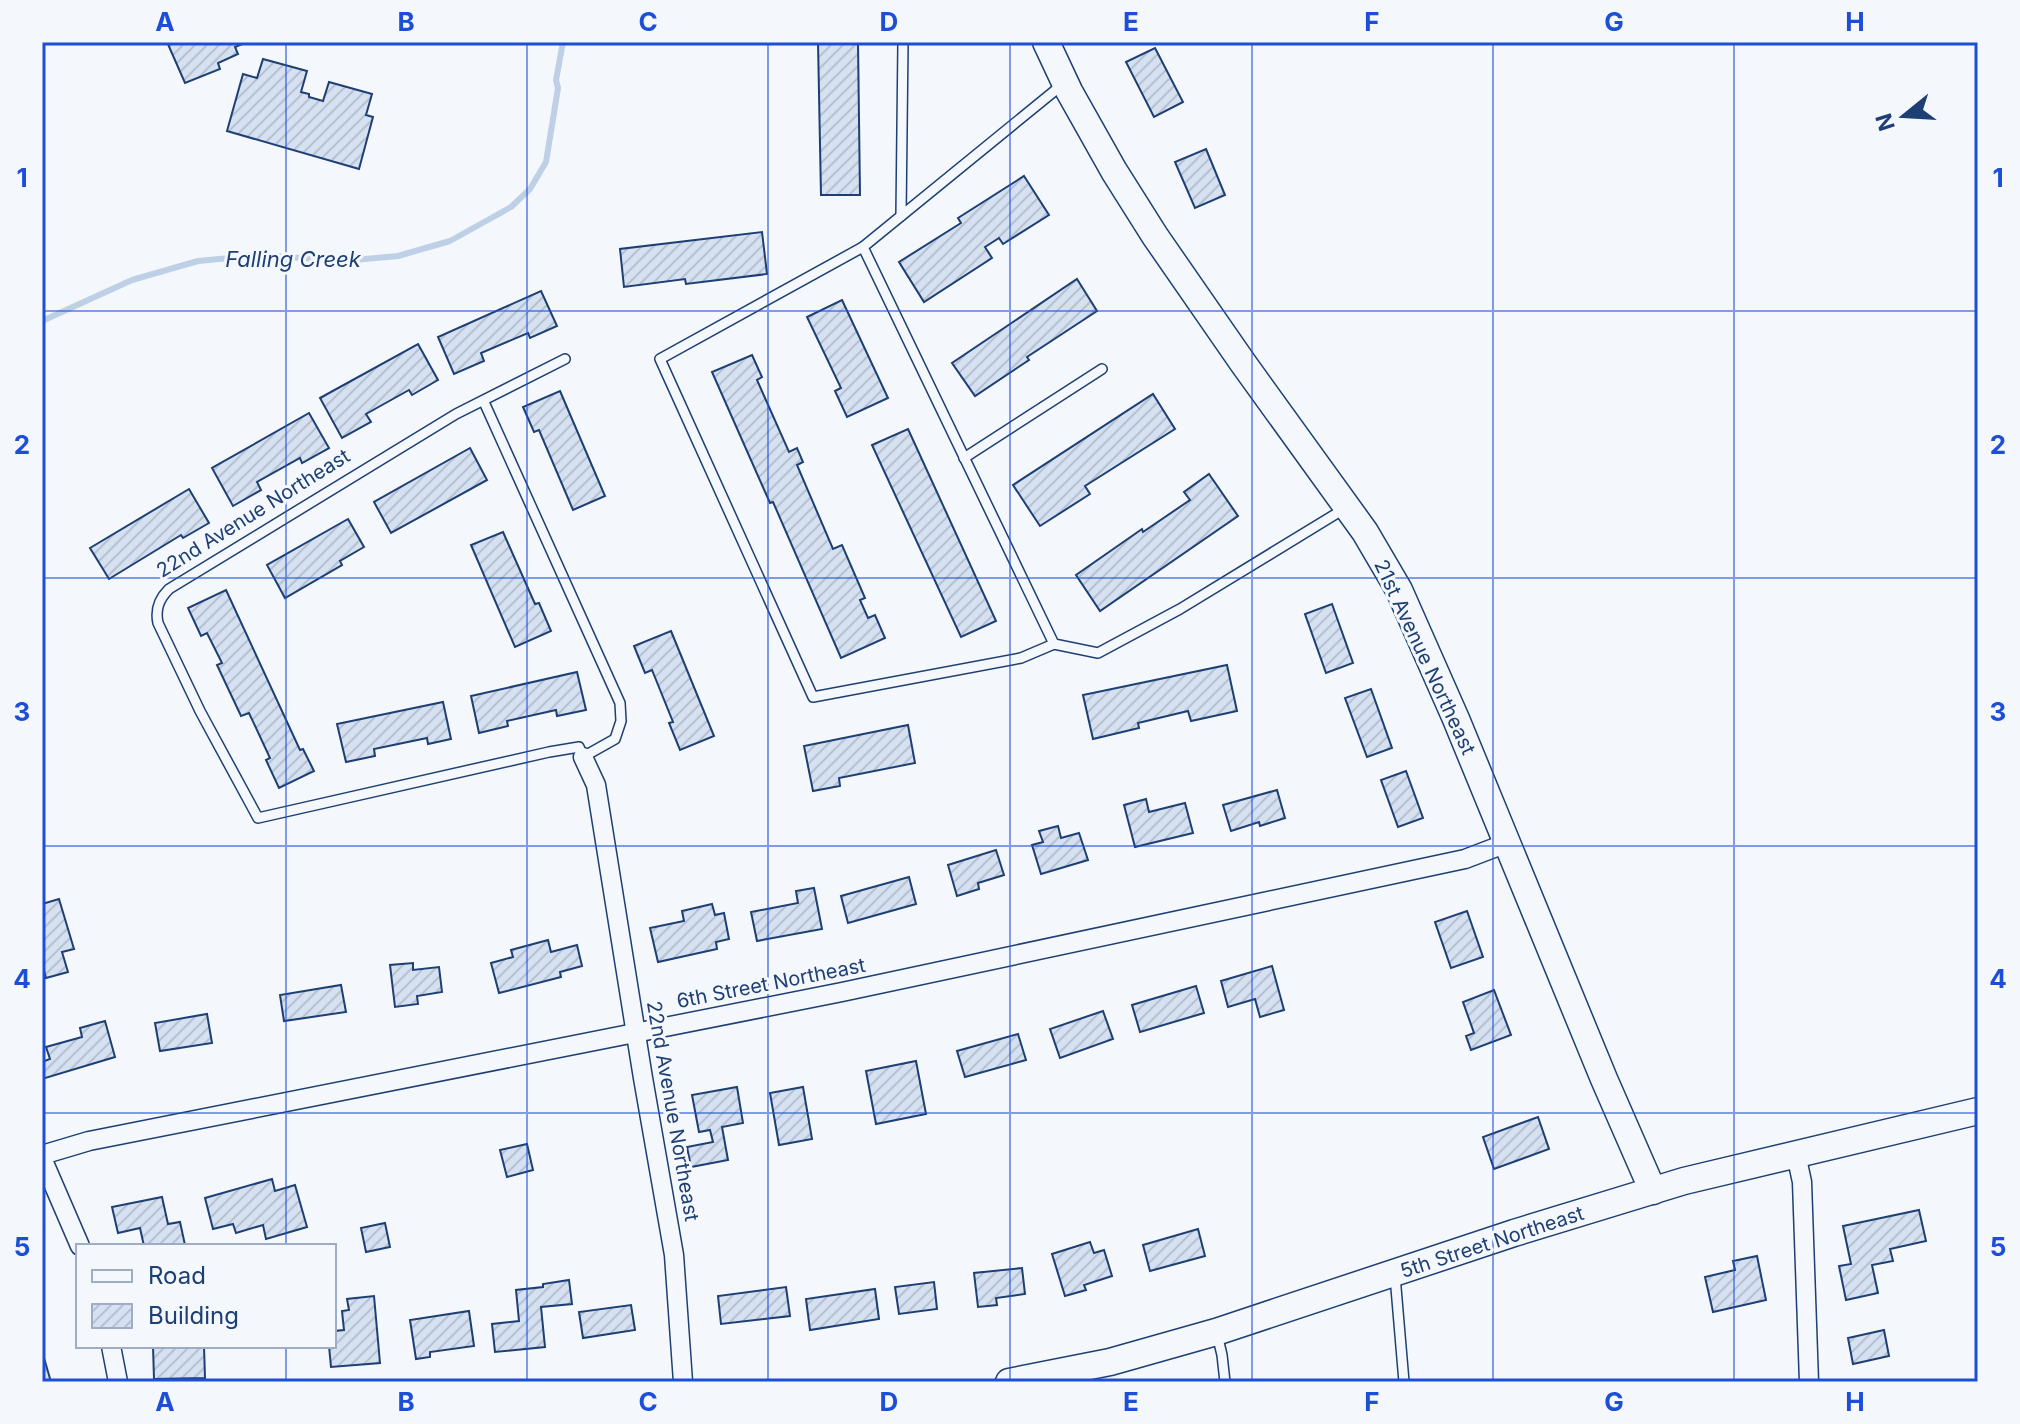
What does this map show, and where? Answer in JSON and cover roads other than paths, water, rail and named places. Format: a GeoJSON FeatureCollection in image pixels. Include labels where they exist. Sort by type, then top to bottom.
{"type":"FeatureCollection","features":[{"type":"Feature","properties":{"kind":"street","name":"21st Avenue Northeast"},"geometry":{"type":"LineString","coordinates":[[1046,42],[1114,171],[1155,236],[1365,532],[1399,590],[1451,706],[1653,1191]]}},
{"type":"Feature","properties":{"kind":"street","name":"22nd Avenue Northeast"},"geometry":{"type":"LineString","coordinates":[[583,757],[596,785],[674,1255],[683,1382]]}},
{"type":"Feature","properties":{"kind":"street","name":"6th Street Northeast"},"geometry":{"type":"LineString","coordinates":[[42,1157],[89,1141],[857,989],[1433,866],[1465,859],[1507,843]]}},
{"type":"Feature","properties":{"kind":"street","name":"5th Street Northeast"},"geometry":{"type":"LineString","coordinates":[[1009,1382],[1052,1378],[1216,1332],[1514,1233],[1684,1181],[1978,1111]]}},
{"type":"Feature","properties":{"kind":"street"},"geometry":{"type":"LineString","coordinates":[[1796,1154],[1802,1182],[1809,1382]]}},
{"type":"Feature","properties":{"kind":"street"},"geometry":{"type":"LineString","coordinates":[[42,1157],[79,1244]]}},
{"type":"Feature","properties":{"kind":"street"},"geometry":{"type":"LineString","coordinates":[[111,1348],[118,1382]]}},
{"type":"Feature","properties":{"kind":"lane"},"geometry":{"type":"LineString","coordinates":[[901,216],[903,42]]}},
{"type":"Feature","properties":{"kind":"lane"},"geometry":{"type":"LineString","coordinates":[[1065,83],[863,247],[660,359],[813,697],[1021,658],[1054,644],[1098,653],[1180,609],[1347,507]]}},
{"type":"Feature","properties":{"kind":"lane"},"geometry":{"type":"LineString","coordinates":[[863,247],[1054,644]]}},
{"type":"Feature","properties":{"kind":"lane"},"geometry":{"type":"LineString","coordinates":[[565,359],[484,402],[620,703],[621,721],[615,739],[583,757]]}},
{"type":"Feature","properties":{"kind":"lane"},"geometry":{"type":"LineString","coordinates":[[964,458],[1102,369]]}},
{"type":"Feature","properties":{"kind":"lane","name":"22nd Avenue Northeast"},"geometry":{"type":"LineString","coordinates":[[484,402],[456,414],[169,589],[158,604],[158,623],[200,711],[258,818],[549,752],[579,747],[583,757]]}},
{"type":"Feature","properties":{"kind":"lane"},"geometry":{"type":"LineString","coordinates":[[1395,1273],[1404,1382]]}},
{"type":"Feature","properties":{"kind":"lane"},"geometry":{"type":"LineString","coordinates":[[1216,1332],[1225,1382]]}},
{"type":"Feature","properties":{"kind":"waterway","name":"Falling Creek"},"geometry":{"type":"LineString","coordinates":[[42,321],[132,280],[198,261],[261,255],[343,261],[398,256],[450,241],[511,207],[530,189],[546,162],[563,42]]}}]}
